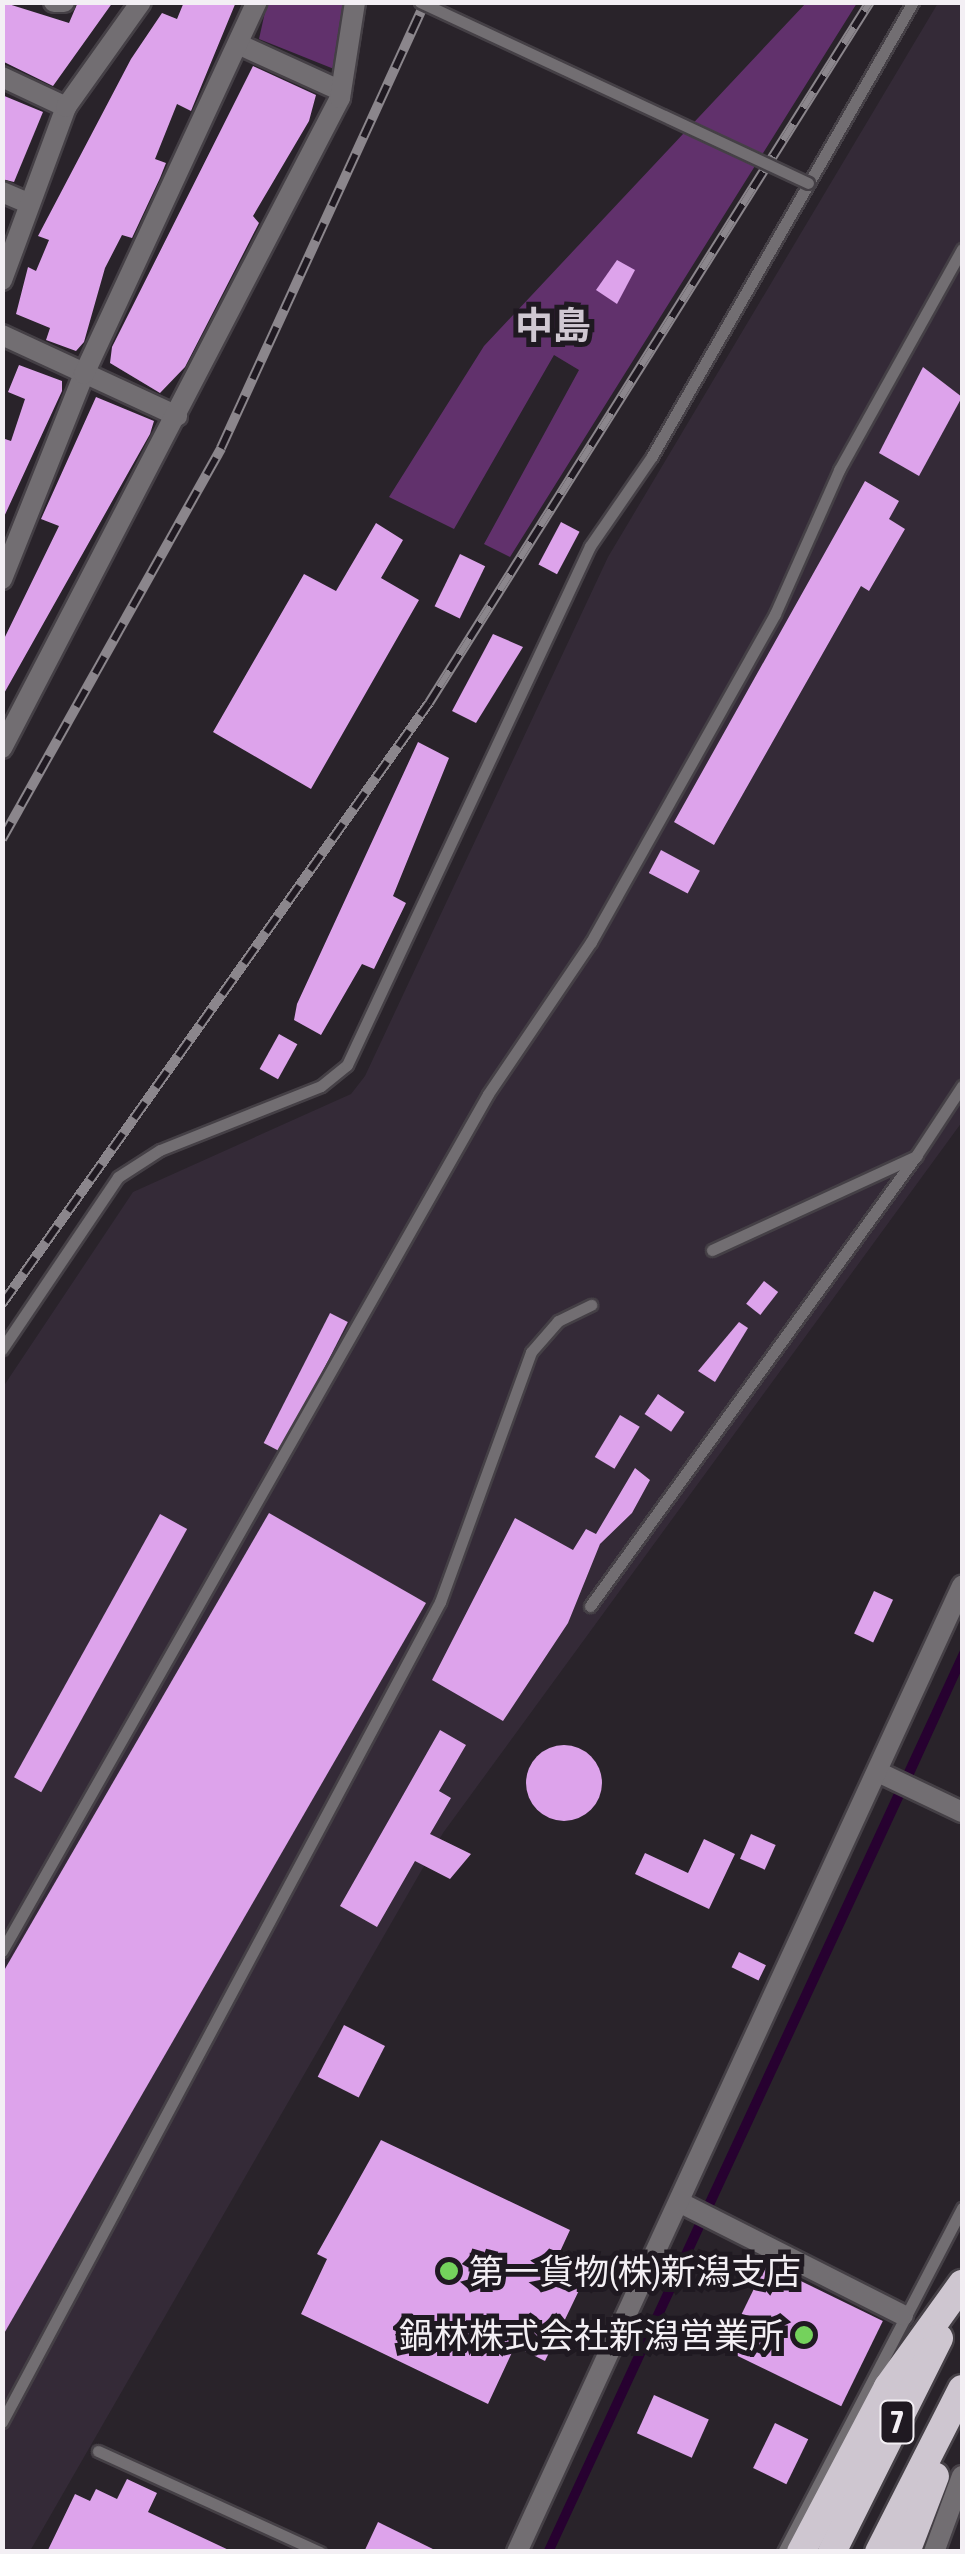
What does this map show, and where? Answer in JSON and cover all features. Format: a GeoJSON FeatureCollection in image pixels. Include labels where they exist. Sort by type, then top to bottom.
{"type":"FeatureCollection","features":[{"type":"Feature","properties":{"kind":"highway"},"geometry":{"type":"LineString","coordinates":[[802,2552],[888,2387],[962,2284]]}},
{"type":"Feature","properties":{"kind":"highway","name":"7"},"geometry":{"type":"LineString","coordinates":[[832,2552],[962,2292]]}},
{"type":"Feature","properties":{"kind":"highway","name":"7"},"geometry":{"type":"LineString","coordinates":[[879,2552],[962,2388]]}},
{"type":"Feature","properties":{"kind":"highway"},"geometry":{"type":"LineString","coordinates":[[906,2552],[962,2404]]}},
{"type":"Feature","properties":{"kind":"street"},"geometry":{"type":"LineString","coordinates":[[54,2],[64,2]]}},
{"type":"Feature","properties":{"kind":"street"},"geometry":{"type":"LineString","coordinates":[[2,280],[66,107],[141,2]]}},
{"type":"Feature","properties":{"kind":"street"},"geometry":{"type":"LineString","coordinates":[[2,579],[84,374],[257,2]]}},
{"type":"Feature","properties":{"kind":"street"},"geometry":{"type":"LineString","coordinates":[[2,748],[177,416],[341,91],[355,2]]}},
{"type":"Feature","properties":{"kind":"street"},"geometry":{"type":"LineString","coordinates":[[238,44],[341,91]]}},
{"type":"Feature","properties":{"kind":"street"},"geometry":{"type":"LineString","coordinates":[[2,77],[66,107]]}},
{"type":"Feature","properties":{"kind":"street"},"geometry":{"type":"LineString","coordinates":[[2,192],[28,203]]}},
{"type":"Feature","properties":{"kind":"street"},"geometry":{"type":"LineString","coordinates":[[2,335],[177,416]]}},
{"type":"Feature","properties":{"kind":"street"},"geometry":{"type":"LineString","coordinates":[[517,2552],[962,1586]]}},
{"type":"Feature","properties":{"kind":"street"},"geometry":{"type":"LineString","coordinates":[[878,1772],[962,1812]]}},
{"type":"Feature","properties":{"kind":"street"},"geometry":{"type":"LineString","coordinates":[[679,2202],[903,2314]]}},
{"type":"Feature","properties":{"kind":"street"},"geometry":{"type":"LineString","coordinates":[[934,2552],[962,2476]]}},
{"type":"Feature","properties":{"kind":"lane"},"geometry":{"type":"LineString","coordinates":[[420,2],[808,183]]}},
{"type":"Feature","properties":{"kind":"lane"},"geometry":{"type":"LineString","coordinates":[[2,1349],[118,1177],[160,1150],[321,1086],[347,1065],[566,592],[652,456],[913,2]]}},
{"type":"Feature","properties":{"kind":"lane"},"geometry":{"type":"LineString","coordinates":[[2,1950],[488,1094],[610,907],[962,249]]}},
{"type":"Feature","properties":{"kind":"lane"},"geometry":{"type":"LineString","coordinates":[[590,1606],[916,1156],[962,1086]]}},
{"type":"Feature","properties":{"kind":"lane"},"geometry":{"type":"LineString","coordinates":[[712,1250],[916,1156]]}},
{"type":"Feature","properties":{"kind":"lane"},"geometry":{"type":"LineString","coordinates":[[2,2422],[440,1602],[531,1352],[558,1321],[591,1305]]}},
{"type":"Feature","properties":{"kind":"lane"},"geometry":{"type":"LineString","coordinates":[[783,2552],[903,2314],[962,2208]]}},
{"type":"Feature","properties":{"kind":"lane"},"geometry":{"type":"LineString","coordinates":[[98,2451],[320,2552]]}},
{"type":"Feature","properties":{"kind":"shaded area"},"geometry":{"type":"Polygon","coordinates":[[[267,3],[348,3],[334,69],[259,39],[267,3]]]}},
{"type":"Feature","properties":{"kind":"shaded area"},"geometry":{"type":"Polygon","coordinates":[[[806,3],[857,3],[510,557],[484,544],[579,370],[554,355],[454,529],[389,497],[484,346],[806,3]]]}},
{"type":"Feature","properties":{"kind":"shaded area"},"geometry":{"type":"Polygon","coordinates":[[[938,3],[962,3],[962,1122],[443,1833],[30,2551],[3,2552],[3,1387],[133,1192],[351,1094],[365,1076],[608,557],[938,3]]]}},
{"type":"Feature","properties":{"kind":"shaded area"},"geometry":{"type":"Polygon","coordinates":[[[962,1646],[962,1669],[911,1781],[554,2551],[543,2552],[962,1646]]]}},
{"type":"Feature","properties":{"kind":"building"},"geometry":{"type":"Polygon","coordinates":[[[2,2],[69,23],[78,2],[113,2],[53,86],[2,61],[2,2]]]}},
{"type":"Feature","properties":{"kind":"building"},"geometry":{"type":"Polygon","coordinates":[[[184,2],[236,2],[191,111],[177,104],[155,159],[166,163],[160,178],[132,238],[122,235],[105,268],[84,342],[76,351],[46,340],[50,328],[16,314],[28,267],[36,271],[49,240],[38,236],[131,59],[162,13],[177,19],[184,2]]]}},
{"type":"Feature","properties":{"kind":"building"},"geometry":{"type":"Polygon","coordinates":[[[253,66],[316,95],[309,121],[253,216],[259,223],[185,367],[160,393],[110,363],[112,347],[253,66]]]}},
{"type":"Feature","properties":{"kind":"building"},"geometry":{"type":"Polygon","coordinates":[[[2,95],[43,112],[14,182],[2,179],[2,95]]]}},
{"type":"Feature","properties":{"kind":"building"},"geometry":{"type":"Polygon","coordinates":[[[617,260],[635,270],[617,304],[596,290],[617,260]]]}},
{"type":"Feature","properties":{"kind":"building"},"geometry":{"type":"Polygon","coordinates":[[[19,365],[62,381],[62,391],[3,519],[2,438],[11,441],[25,399],[8,392],[19,365]]]}},
{"type":"Feature","properties":{"kind":"building"},"geometry":{"type":"Polygon","coordinates":[[[923,367],[962,397],[919,476],[879,453],[923,367]]]}},
{"type":"Feature","properties":{"kind":"building"},"geometry":{"type":"Polygon","coordinates":[[[96,397],[154,421],[150,434],[2,697],[2,643],[59,526],[41,519],[96,397]]]}},
{"type":"Feature","properties":{"kind":"building"},"geometry":{"type":"Polygon","coordinates":[[[865,481],[899,501],[889,519],[905,529],[869,591],[861,586],[714,845],[674,822],[865,481]]]}},
{"type":"Feature","properties":{"kind":"building"},"geometry":{"type":"Polygon","coordinates":[[[561,522],[580,532],[557,574],[538,564],[561,522]]]}},
{"type":"Feature","properties":{"kind":"building"},"geometry":{"type":"Polygon","coordinates":[[[376,523],[403,540],[381,578],[419,600],[311,789],[213,732],[304,574],[336,591],[376,523]]]}},
{"type":"Feature","properties":{"kind":"building"},"geometry":{"type":"Polygon","coordinates":[[[460,554],[485,566],[460,618],[435,606],[460,554]]]}},
{"type":"Feature","properties":{"kind":"building"},"geometry":{"type":"Polygon","coordinates":[[[493,634],[523,647],[476,723],[452,711],[493,634]]]}},
{"type":"Feature","properties":{"kind":"building"},"geometry":{"type":"Polygon","coordinates":[[[418,742],[449,758],[393,896],[406,903],[374,969],[362,964],[321,1035],[294,1020],[297,1004],[418,742]]]}},
{"type":"Feature","properties":{"kind":"building"},"geometry":{"type":"Polygon","coordinates":[[[661,850],[700,871],[688,894],[649,873],[661,850]]]}},
{"type":"Feature","properties":{"kind":"building"},"geometry":{"type":"Polygon","coordinates":[[[279,1034],[297,1044],[278,1079],[260,1069],[279,1034]]]}},
{"type":"Feature","properties":{"kind":"building"},"geometry":{"type":"Polygon","coordinates":[[[764,1281],[778,1292],[760,1315],[746,1304],[764,1281]]]}},
{"type":"Feature","properties":{"kind":"building"},"geometry":{"type":"Polygon","coordinates":[[[330,1313],[348,1322],[282,1452],[264,1443],[330,1313]]]}},
{"type":"Feature","properties":{"kind":"building"},"geometry":{"type":"Polygon","coordinates":[[[739,1322],[748,1328],[715,1382],[698,1371],[739,1322]]]}},
{"type":"Feature","properties":{"kind":"building"},"geometry":{"type":"Polygon","coordinates":[[[658,1394],[685,1412],[671,1432],[645,1414],[658,1394]]]}},
{"type":"Feature","properties":{"kind":"building"},"geometry":{"type":"Polygon","coordinates":[[[620,1415],[640,1427],[614,1469],[595,1457],[620,1415]]]}},
{"type":"Feature","properties":{"kind":"building"},"geometry":{"type":"Polygon","coordinates":[[[635,1468],[650,1480],[632,1513],[600,1544],[568,1623],[503,1721],[432,1680],[515,1518],[573,1550],[586,1529],[596,1534],[635,1468]]]}},
{"type":"Feature","properties":{"kind":"building"},"geometry":{"type":"Polygon","coordinates":[[[269,1513],[426,1603],[2,2337],[2,1974],[269,1513]]]}},
{"type":"Feature","properties":{"kind":"building"},"geometry":{"type":"Polygon","coordinates":[[[160,1514],[187,1529],[41,1792],[14,1777],[160,1514]]]}},
{"type":"Feature","properties":{"kind":"building"},"geometry":{"type":"Polygon","coordinates":[[[874,1591],[893,1600],[873,1642],[854,1634],[874,1591]]]}},
{"type":"Feature","properties":{"kind":"building"},"geometry":{"type":"Polygon","coordinates":[[[440,1730],[466,1745],[439,1791],[451,1798],[430,1834],[471,1854],[450,1879],[415,1861],[377,1927],[340,1906],[440,1730]]]}},
{"type":"Feature","properties":{"kind":"building"},"geometry":{"type":"Polygon","coordinates":[[[564,1745],[591,1756],[602,1783],[591,1810],[564,1821],[537,1810],[526,1783],[537,1756],[564,1745]]]}},
{"type":"Feature","properties":{"kind":"building"},"geometry":{"type":"Polygon","coordinates":[[[751,1834],[776,1845],[765,1870],[740,1859],[751,1834]]]}},
{"type":"Feature","properties":{"kind":"building"},"geometry":{"type":"Polygon","coordinates":[[[704,1839],[735,1854],[709,1909],[635,1874],[645,1853],[688,1873],[704,1839]]]}},
{"type":"Feature","properties":{"kind":"building"},"geometry":{"type":"Polygon","coordinates":[[[739,1952],[766,1965],[759,1980],[732,1967],[739,1952]]]}},
{"type":"Feature","properties":{"kind":"building"},"geometry":{"type":"Polygon","coordinates":[[[344,2025],[385,2046],[359,2098],[318,2077],[344,2025]]]}},
{"type":"Feature","properties":{"kind":"building","name":"第一貨物(株)新潟支店"},"geometry":{"type":"Polygon","coordinates":[[[381,2140],[570,2230],[558,2256],[584,2280],[545,2361],[515,2346],[488,2404],[301,2314],[327,2259],[317,2254],[381,2140]]]}},
{"type":"Feature","properties":{"kind":"building","name":"鍋林株式会社新潟営業所"},"geometry":{"type":"Polygon","coordinates":[[[766,2264],[883,2321],[841,2406],[724,2349],[766,2264]]]}},
{"type":"Feature","properties":{"kind":"building","name":"鍋林株式会社新潟営業所"},"geometry":{"type":"Polygon","coordinates":[[[654,2395],[709,2419],[692,2458],[637,2433],[654,2395]]]}},
{"type":"Feature","properties":{"kind":"building"},"geometry":{"type":"Polygon","coordinates":[[[775,2423],[808,2439],[786,2484],[753,2468],[775,2423]]]}},
{"type":"Feature","properties":{"kind":"building"},"geometry":{"type":"Polygon","coordinates":[[[127,2479],[157,2493],[148,2512],[233,2552],[47,2552],[75,2494],[90,2501],[96,2489],[117,2499],[127,2479]]]}},
{"type":"Feature","properties":{"kind":"building"},"geometry":{"type":"Polygon","coordinates":[[[378,2522],[439,2552],[364,2552],[378,2522]]]}},
{"type":"Feature","properties":{"kind":"railway"},"geometry":{"type":"LineString","coordinates":[[2,839],[221,448],[425,2]]}},
{"type":"Feature","properties":{"kind":"railway"},"geometry":{"type":"LineString","coordinates":[[2,1304],[429,703],[870,2]]}},
{"type":"Feature","properties":{"kind":"place","name":"第一貨物(株)新潟支店"},"geometry":{"type":"Point","coordinates":[449,2271]}},
{"type":"Feature","properties":{"kind":"place","name":"鍋林株式会社新潟営業所"},"geometry":{"type":"Point","coordinates":[804,2335]}},
{"type":"Feature","properties":{"kind":"district","name":"中島"},"geometry":{"type":"Point","coordinates":[553,326]}}]}
